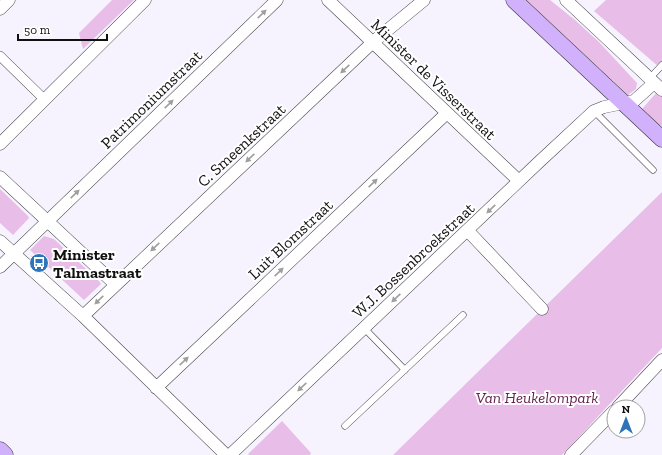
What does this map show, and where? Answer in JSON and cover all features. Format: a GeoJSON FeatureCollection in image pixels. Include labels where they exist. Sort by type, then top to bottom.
{"type":"FeatureCollection","features":[{"type":"Feature","properties":{"kind":"main road"},"geometry":{"type":"LineString","coordinates":[[514,0],[625,104],[655,128],[662,139]]}},
{"type":"Feature","properties":{"kind":"main road"},"geometry":{"type":"LineString","coordinates":[[0,450],[5,455]]}},
{"type":"Feature","properties":{"kind":"street"},"geometry":{"type":"LineString","coordinates":[[0,10],[9,0]]}},
{"type":"Feature","properties":{"kind":"street"},"geometry":{"type":"LineString","coordinates":[[0,144],[145,0]]}},
{"type":"Feature","properties":{"kind":"street","name":"Patrimoniumstraat"},"geometry":{"type":"LineString","coordinates":[[47,222],[277,0]]}},
{"type":"Feature","properties":{"kind":"street","name":"Minister de Visserstraat"},"geometry":{"type":"LineString","coordinates":[[328,0],[519,181]]}},
{"type":"Feature","properties":{"kind":"street","name":"C. Smeenkstraat"},"geometry":{"type":"LineString","coordinates":[[83,316],[115,284],[374,42],[424,0]]}},
{"type":"Feature","properties":{"kind":"street"},"geometry":{"type":"LineString","coordinates":[[566,0],[655,84],[634,101],[625,104]]}},
{"type":"Feature","properties":{"kind":"street"},"geometry":{"type":"LineString","coordinates":[[0,56],[44,100]]}},
{"type":"Feature","properties":{"kind":"street","name":"W.J. Bossenbroekstraat"},"geometry":{"type":"LineString","coordinates":[[230,455],[594,111],[604,107],[625,104]]}},
{"type":"Feature","properties":{"kind":"street","name":"Luit Blomstraat"},"geometry":{"type":"LineString","coordinates":[[156,388],[447,113]]}},
{"type":"Feature","properties":{"kind":"street"},"geometry":{"type":"LineString","coordinates":[[0,177],[115,284]]}},
{"type":"Feature","properties":{"kind":"street"},"geometry":{"type":"LineString","coordinates":[[0,267],[47,222]]}},
{"type":"Feature","properties":{"kind":"street"},"geometry":{"type":"LineString","coordinates":[[468,231],[542,309]]}},
{"type":"Feature","properties":{"kind":"street"},"geometry":{"type":"LineString","coordinates":[[0,241],[83,316],[226,455]]}},
{"type":"Feature","properties":{"kind":"street"},"geometry":{"type":"LineString","coordinates":[[625,399],[662,360]]}},
{"type":"Feature","properties":{"kind":"street"},"geometry":{"type":"LineString","coordinates":[[571,455],[606,419]]}},
{"type":"Feature","properties":{"kind":"lane"},"geometry":{"type":"LineString","coordinates":[[655,84],[662,65]]}},
{"type":"Feature","properties":{"kind":"lane"},"geometry":{"type":"LineString","coordinates":[[594,111],[653,170]]}},
{"type":"Feature","properties":{"kind":"lane"},"geometry":{"type":"LineString","coordinates":[[345,426],[463,315]]}},
{"type":"Feature","properties":{"kind":"lane"},"geometry":{"type":"LineString","coordinates":[[364,328],[405,370]]}},
{"type":"Feature","properties":{"kind":"green space"},"geometry":{"type":"Polygon","coordinates":[[[112,0],[134,0],[83,49],[79,33],[112,0]]]}},
{"type":"Feature","properties":{"kind":"green space"},"geometry":{"type":"Polygon","coordinates":[[[526,0],[550,0],[575,20],[599,42],[637,83],[636,89],[628,95],[526,0]]]}},
{"type":"Feature","properties":{"kind":"green space"},"geometry":{"type":"Polygon","coordinates":[[[606,0],[662,0],[662,64],[659,67],[594,11],[606,0]]]}},
{"type":"Feature","properties":{"kind":"green space"},"geometry":{"type":"Polygon","coordinates":[[[657,92],[662,96],[662,126],[657,124],[642,109],[657,92]]]}},
{"type":"Feature","properties":{"kind":"green space"},"geometry":{"type":"Polygon","coordinates":[[[0,189],[29,218],[13,235],[0,223],[0,189]]]}},
{"type":"Feature","properties":{"kind":"green space","name":"Van Heukelompark"},"geometry":{"type":"Polygon","coordinates":[[[662,192],[662,348],[614,399],[606,399],[606,408],[562,455],[393,455],[662,192]]]}},
{"type":"Feature","properties":{"kind":"green space"},"geometry":{"type":"Polygon","coordinates":[[[44,236],[54,239],[101,284],[84,300],[30,250],[44,236]]]}},
{"type":"Feature","properties":{"kind":"green space"},"geometry":{"type":"Polygon","coordinates":[[[282,421],[311,453],[310,455],[248,454],[282,421]]]}},
{"type":"Feature","properties":{"kind":"place","name":"Minister Talmastraat"},"geometry":{"type":"Point","coordinates":[39,263]}}]}
